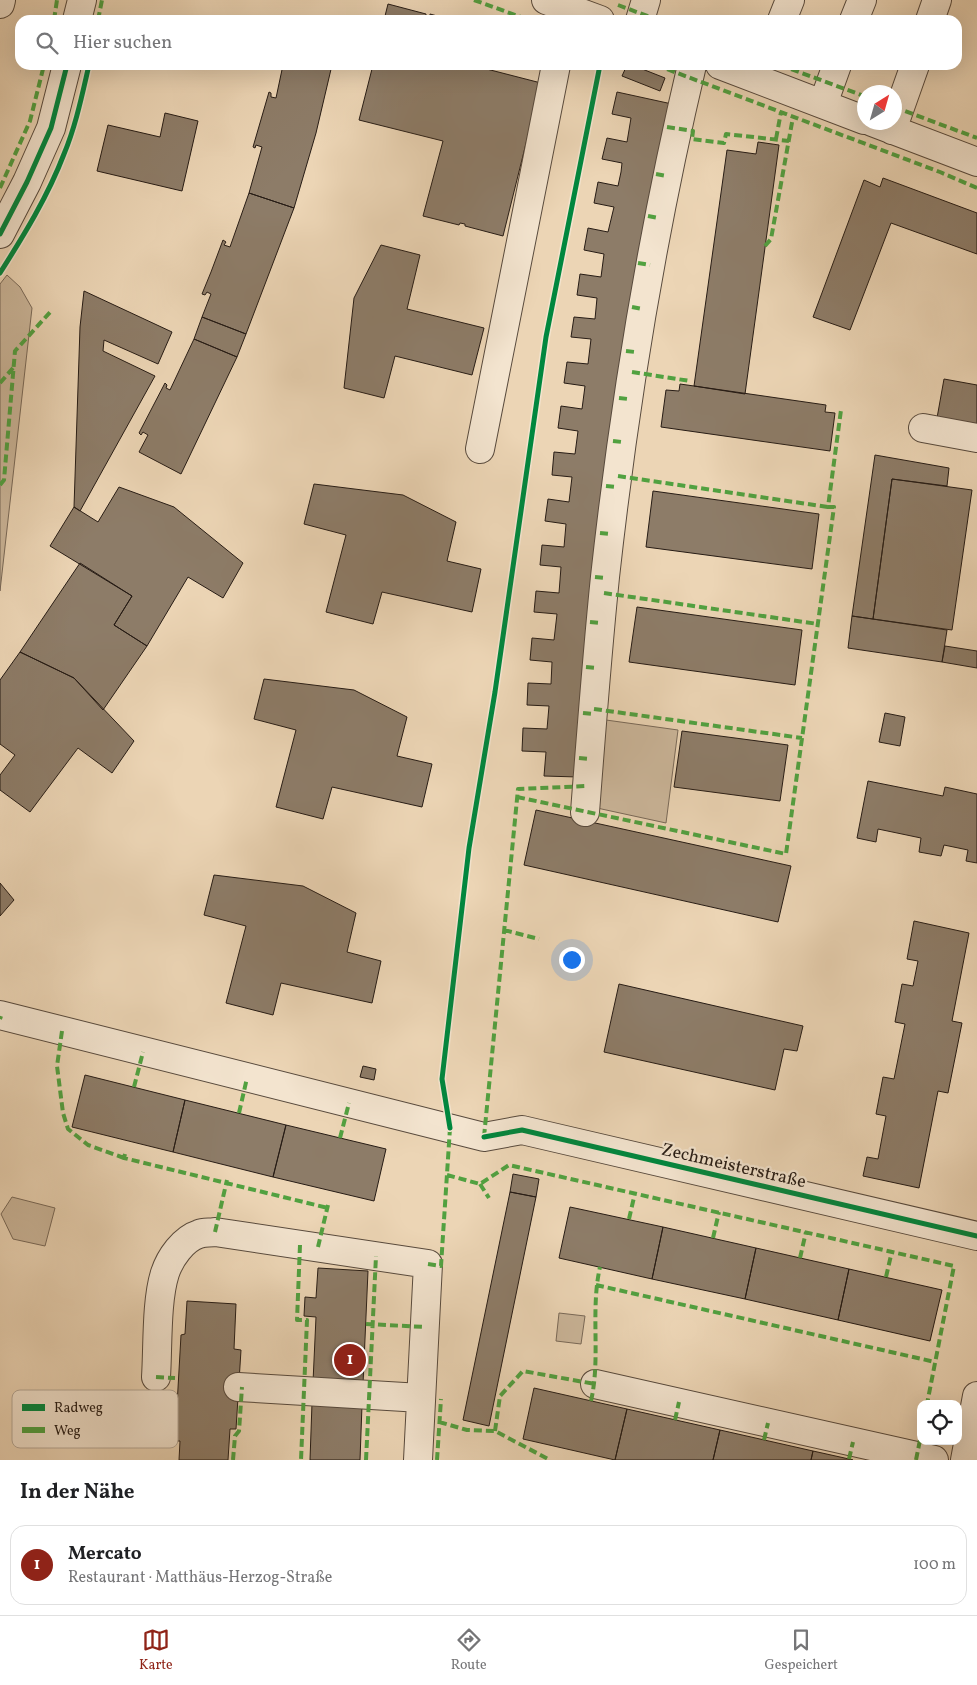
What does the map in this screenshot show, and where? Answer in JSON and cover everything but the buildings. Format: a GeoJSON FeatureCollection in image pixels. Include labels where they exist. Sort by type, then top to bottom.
{"type":"FeatureCollection","features":[{"type":"Feature","properties":{"kind":"street"},"geometry":{"type":"LineString","coordinates":[[78,15],[82,0]]}},
{"type":"Feature","properties":{"kind":"street"},"geometry":{"type":"LineString","coordinates":[[642,15],[646,0]]}},
{"type":"Feature","properties":{"kind":"street"},"geometry":{"type":"LineString","coordinates":[[784,15],[790,0]]}},
{"type":"Feature","properties":{"kind":"street"},"geometry":{"type":"LineString","coordinates":[[856,15],[862,0]]}},
{"type":"Feature","properties":{"kind":"street"},"geometry":{"type":"LineString","coordinates":[[932,15],[937,0]]}},
{"type":"Feature","properties":{"kind":"street"},"geometry":{"type":"LineString","coordinates":[[562,3],[589,15]]}},
{"type":"Feature","properties":{"kind":"street"},"geometry":{"type":"LineString","coordinates":[[0,234],[27,182],[51,128],[66,70]]}},
{"type":"Feature","properties":{"kind":"street"},"geometry":{"type":"LineString","coordinates":[[480,449],[555,70]]}},
{"type":"Feature","properties":{"kind":"street"},"geometry":{"type":"LineString","coordinates":[[585,812],[605,578],[627,407],[658,218],[691,70]]}},
{"type":"Feature","properties":{"kind":"street"},"geometry":{"type":"LineString","coordinates":[[743,70],[857,117]]}},
{"type":"Feature","properties":{"kind":"street"},"geometry":{"type":"LineString","coordinates":[[822,104],[835,70]]}},
{"type":"Feature","properties":{"kind":"street"},"geometry":{"type":"LineString","coordinates":[[902,89],[912,70]]}},
{"type":"Feature","properties":{"kind":"street"},"geometry":{"type":"LineString","coordinates":[[893,130],[977,162]]}},
{"type":"Feature","properties":{"kind":"street"},"geometry":{"type":"LineString","coordinates":[[923,428],[977,438]]}},
{"type":"Feature","properties":{"kind":"street","name":"Zechmeisterstraße"},"geometry":{"type":"LineString","coordinates":[[0,1016],[484,1137],[522,1130],[977,1236]]}},
{"type":"Feature","properties":{"kind":"street"},"geometry":{"type":"LineString","coordinates":[[156,1377],[161,1298],[165,1273],[173,1256],[185,1242],[200,1234],[214,1232],[428,1264],[418,1460]]}},
{"type":"Feature","properties":{"kind":"street"},"geometry":{"type":"LineString","coordinates":[[595,1384],[934,1460]]}},
{"type":"Feature","properties":{"kind":"street"},"geometry":{"type":"LineString","coordinates":[[238,1387],[421,1398]]}},
{"type":"Feature","properties":{"kind":"street"},"geometry":{"type":"LineString","coordinates":[[965,1460],[977,1396]]}},
{"type":"Feature","properties":{"kind":"shaded area"},"geometry":{"type":"Polygon","coordinates":[[[7,275],[20,287],[32,308],[0,591],[0,284],[7,275]]]}},
{"type":"Feature","properties":{"kind":"shaded area"},"geometry":{"type":"Polygon","coordinates":[[[606,720],[678,730],[666,823],[597,808],[606,720]]]}},
{"type":"Feature","properties":{"kind":"shaded area"},"geometry":{"type":"Polygon","coordinates":[[[12,1197],[55,1208],[45,1246],[13,1239],[1,1214],[12,1197]]]}},
{"type":"Feature","properties":{"kind":"shaded area"},"geometry":{"type":"Polygon","coordinates":[[[559,1313],[585,1316],[581,1344],[556,1341],[559,1313]]]}},
{"type":"Feature","properties":{"kind":"marked path"},"geometry":{"type":"LineString","coordinates":[[55,15],[57,0]]}},
{"type":"Feature","properties":{"kind":"marked path"},"geometry":{"type":"LineString","coordinates":[[99,15],[102,0]]}},
{"type":"Feature","properties":{"kind":"marked path"},"geometry":{"type":"LineString","coordinates":[[474,0],[515,15]]}},
{"type":"Feature","properties":{"kind":"marked path"},"geometry":{"type":"LineString","coordinates":[[618,5],[645,15]]}},
{"type":"Feature","properties":{"kind":"marked path"},"geometry":{"type":"LineString","coordinates":[[0,188],[30,121],[43,70]]}},
{"type":"Feature","properties":{"kind":"marked path"},"geometry":{"type":"LineString","coordinates":[[669,70],[940,172],[977,188]]}},
{"type":"Feature","properties":{"kind":"marked path"},"geometry":{"type":"LineString","coordinates":[[794,70],[857,93]]}},
{"type":"Feature","properties":{"kind":"marked path"},"geometry":{"type":"LineString","coordinates":[[902,110],[977,138]]}},
{"type":"Feature","properties":{"kind":"marked path"},"geometry":{"type":"LineString","coordinates":[[776,139],[781,112]]}},
{"type":"Feature","properties":{"kind":"marked path"},"geometry":{"type":"LineString","coordinates":[[765,246],[771,239],[793,117]]}},
{"type":"Feature","properties":{"kind":"marked path"},"geometry":{"type":"LineString","coordinates":[[667,127],[693,131],[692,139],[724,143],[726,134],[789,141]]}},
{"type":"Feature","properties":{"kind":"marked path"},"geometry":{"type":"LineString","coordinates":[[656,174],[667,176]]}},
{"type":"Feature","properties":{"kind":"marked path"},"geometry":{"type":"LineString","coordinates":[[648,216],[658,218]]}},
{"type":"Feature","properties":{"kind":"marked path"},"geometry":{"type":"LineString","coordinates":[[638,263],[650,265]]}},
{"type":"Feature","properties":{"kind":"marked path"},"geometry":{"type":"LineString","coordinates":[[632,307],[642,309]]}},
{"type":"Feature","properties":{"kind":"marked path"},"geometry":{"type":"LineString","coordinates":[[0,485],[4,480],[15,351],[52,310]]}},
{"type":"Feature","properties":{"kind":"marked path"},"geometry":{"type":"LineString","coordinates":[[626,351],[635,352]]}},
{"type":"Feature","properties":{"kind":"marked path"},"geometry":{"type":"LineString","coordinates":[[0,383],[13,368]]}},
{"type":"Feature","properties":{"kind":"marked path"},"geometry":{"type":"LineString","coordinates":[[632,372],[690,381]]}},
{"type":"Feature","properties":{"kind":"marked path"},"geometry":{"type":"LineString","coordinates":[[619,398],[628,399]]}},
{"type":"Feature","properties":{"kind":"marked path"},"geometry":{"type":"LineString","coordinates":[[517,797],[786,854],[834,507],[828,507],[841,410]]}},
{"type":"Feature","properties":{"kind":"marked path"},"geometry":{"type":"LineString","coordinates":[[613,441],[622,442]]}},
{"type":"Feature","properties":{"kind":"marked path"},"geometry":{"type":"LineString","coordinates":[[618,476],[828,507]]}},
{"type":"Feature","properties":{"kind":"marked path"},"geometry":{"type":"LineString","coordinates":[[606,486],[616,487]]}},
{"type":"Feature","properties":{"kind":"marked path"},"geometry":{"type":"LineString","coordinates":[[600,533],[610,534]]}},
{"type":"Feature","properties":{"kind":"marked path"},"geometry":{"type":"LineString","coordinates":[[595,577],[605,578]]}},
{"type":"Feature","properties":{"kind":"marked path"},"geometry":{"type":"LineString","coordinates":[[604,593],[818,624]]}},
{"type":"Feature","properties":{"kind":"marked path"},"geometry":{"type":"LineString","coordinates":[[590,622],[601,623]]}},
{"type":"Feature","properties":{"kind":"marked path"},"geometry":{"type":"LineString","coordinates":[[586,667],[597,668]]}},
{"type":"Feature","properties":{"kind":"marked path"},"geometry":{"type":"LineString","coordinates":[[594,709],[802,738]]}},
{"type":"Feature","properties":{"kind":"marked path"},"geometry":{"type":"LineString","coordinates":[[583,713],[593,714]]}},
{"type":"Feature","properties":{"kind":"marked path"},"geometry":{"type":"LineString","coordinates":[[579,758],[590,759]]}},
{"type":"Feature","properties":{"kind":"marked path"},"geometry":{"type":"LineString","coordinates":[[484,1137],[518,789],[587,786]]}},
{"type":"Feature","properties":{"kind":"marked path"},"geometry":{"type":"LineString","coordinates":[[504,930],[539,939]]}},
{"type":"Feature","properties":{"kind":"marked path"},"geometry":{"type":"LineString","coordinates":[[62,1031],[57,1066],[63,1113],[68,1129],[88,1145],[124,1158]]}},
{"type":"Feature","properties":{"kind":"marked path"},"geometry":{"type":"LineString","coordinates":[[134,1087],[143,1052]]}},
{"type":"Feature","properties":{"kind":"marked path"},"geometry":{"type":"LineString","coordinates":[[239,1113],[247,1078]]}},
{"type":"Feature","properties":{"kind":"marked path"},"geometry":{"type":"LineString","coordinates":[[340,1138],[349,1103]]}},
{"type":"Feature","properties":{"kind":"marked path"},"geometry":{"type":"LineString","coordinates":[[428,1264],[441,1266],[450,1128]]}},
{"type":"Feature","properties":{"kind":"marked path"},"geometry":{"type":"LineString","coordinates":[[125,1154],[124,1158],[328,1208]]}},
{"type":"Feature","properties":{"kind":"marked path"},"geometry":{"type":"LineString","coordinates":[[447,1175],[480,1184],[509,1165],[954,1266],[928,1400]]}},
{"type":"Feature","properties":{"kind":"marked path"},"geometry":{"type":"LineString","coordinates":[[215,1232],[227,1180]]}},
{"type":"Feature","properties":{"kind":"marked path"},"geometry":{"type":"LineString","coordinates":[[480,1184],[489,1198]]}},
{"type":"Feature","properties":{"kind":"marked path"},"geometry":{"type":"LineString","coordinates":[[629,1219],[635,1193]]}},
{"type":"Feature","properties":{"kind":"marked path"},"geometry":{"type":"LineString","coordinates":[[318,1247],[328,1205]]}},
{"type":"Feature","properties":{"kind":"marked path"},"geometry":{"type":"LineString","coordinates":[[713,1238],[719,1212]]}},
{"type":"Feature","properties":{"kind":"marked path"},"geometry":{"type":"LineString","coordinates":[[800,1258],[806,1232]]}},
{"type":"Feature","properties":{"kind":"marked path"},"geometry":{"type":"LineString","coordinates":[[300,1245],[297,1320],[307,1320],[301,1460]]}},
{"type":"Feature","properties":{"kind":"marked path"},"geometry":{"type":"LineString","coordinates":[[886,1277],[892,1251]]}},
{"type":"Feature","properties":{"kind":"marked path"},"geometry":{"type":"LineString","coordinates":[[366,1460],[376,1256]]}},
{"type":"Feature","properties":{"kind":"marked path"},"geometry":{"type":"LineString","coordinates":[[591,1401],[594,1384],[596,1300],[600,1267]]}},
{"type":"Feature","properties":{"kind":"marked path"},"geometry":{"type":"LineString","coordinates":[[596,1285],[935,1362]]}},
{"type":"Feature","properties":{"kind":"marked path"},"geometry":{"type":"LineString","coordinates":[[366,1324],[425,1327]]}},
{"type":"Feature","properties":{"kind":"marked path"},"geometry":{"type":"LineString","coordinates":[[495,1431],[500,1396],[523,1371],[595,1384]]}},
{"type":"Feature","properties":{"kind":"marked path"},"geometry":{"type":"LineString","coordinates":[[156,1377],[175,1378]]}},
{"type":"Feature","properties":{"kind":"marked path"},"geometry":{"type":"LineString","coordinates":[[233,1460],[235,1436],[239,1431],[242,1387]]}},
{"type":"Feature","properties":{"kind":"marked path"},"geometry":{"type":"LineString","coordinates":[[437,1460],[441,1399]]}},
{"type":"Feature","properties":{"kind":"marked path"},"geometry":{"type":"LineString","coordinates":[[675,1420],[679,1402]]}},
{"type":"Feature","properties":{"kind":"marked path"},"geometry":{"type":"LineString","coordinates":[[439,1422],[467,1430],[495,1431],[550,1460]]}},
{"type":"Feature","properties":{"kind":"marked path"},"geometry":{"type":"LineString","coordinates":[[764,1440],[768,1423]]}},
{"type":"Feature","properties":{"kind":"marked path"},"geometry":{"type":"LineString","coordinates":[[849,1459],[853,1442]]}},
{"type":"Feature","properties":{"kind":"marked path"},"geometry":{"type":"LineString","coordinates":[[916,1460],[919,1445]]}},
{"type":"Feature","properties":{"kind":"cycle path"},"geometry":{"type":"LineString","coordinates":[[0,234],[27,182],[51,128],[66,70]]}},
{"type":"Feature","properties":{"kind":"cycle path"},"geometry":{"type":"LineString","coordinates":[[0,273],[35,215],[58,170],[75,121],[88,70]]}},
{"type":"Feature","properties":{"kind":"cycle path"},"geometry":{"type":"LineString","coordinates":[[450,1128],[442,1079],[469,848],[495,692],[546,337],[599,70]]}},
{"type":"Feature","properties":{"kind":"cycle path"},"geometry":{"type":"LineString","coordinates":[[484,1137],[522,1130],[977,1236]]}},
{"type":"Feature","properties":{"kind":"place","name":"Mercato"},"geometry":{"type":"Point","coordinates":[350,1360]}}]}
